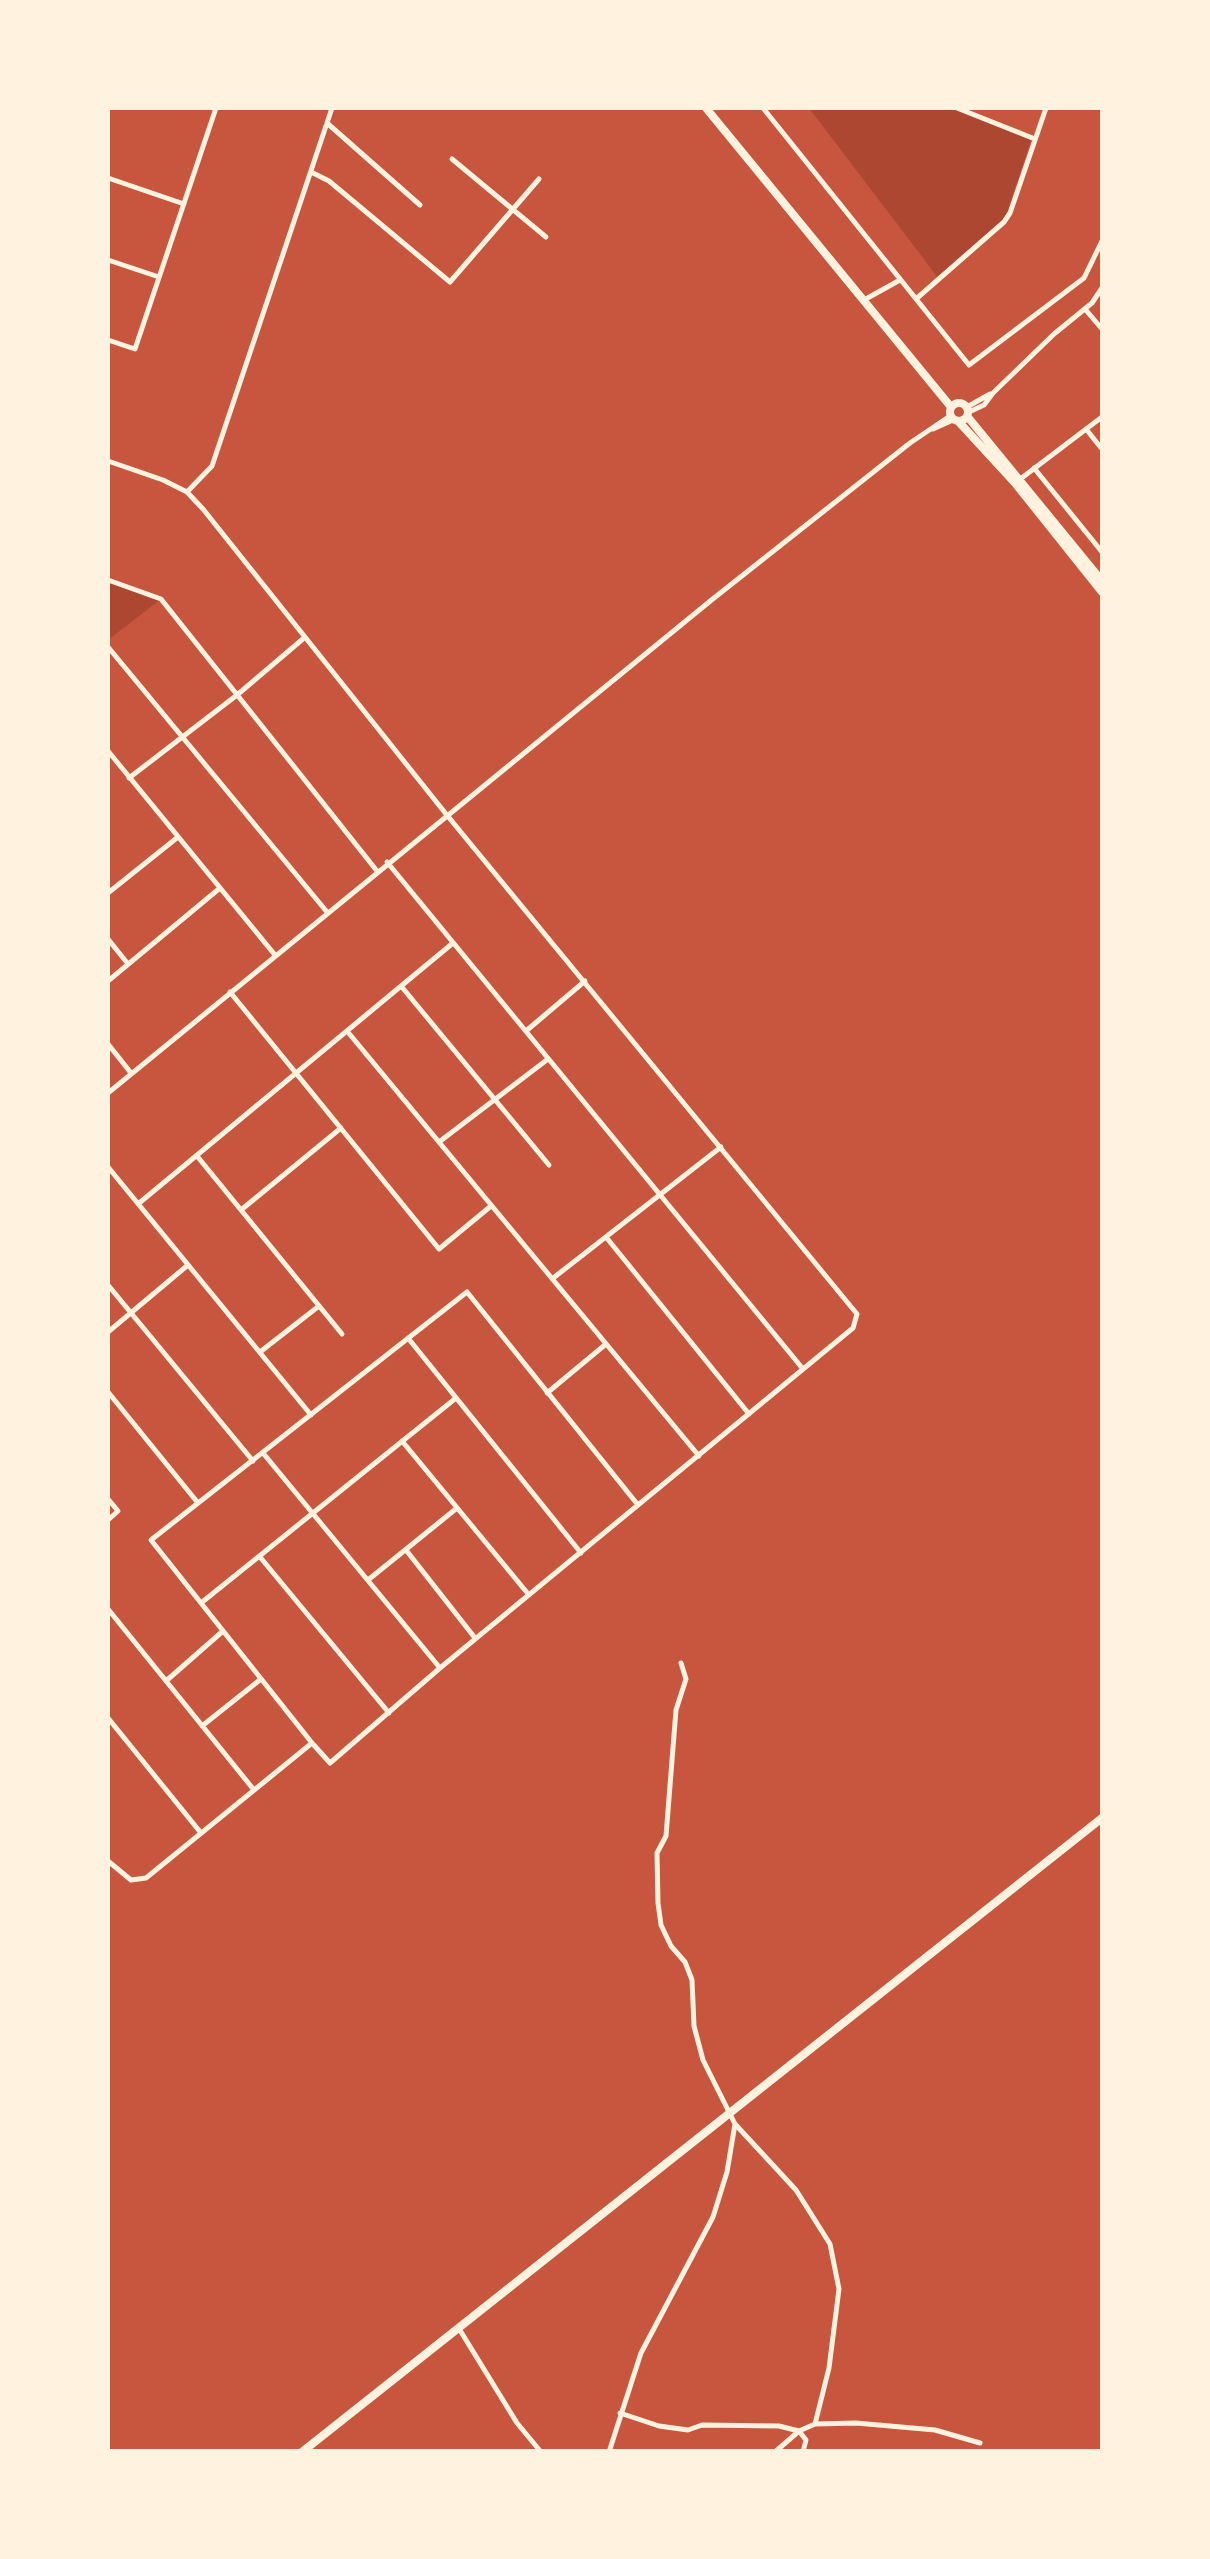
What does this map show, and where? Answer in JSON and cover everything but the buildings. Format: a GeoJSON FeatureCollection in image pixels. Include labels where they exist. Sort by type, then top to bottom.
{"type":"FeatureCollection","features":[{"type":"Feature","properties":{"kind":"street"},"geometry":{"type":"LineString","coordinates":[[108,340],[135,349],[216,108]]}},
{"type":"Feature","properties":{"kind":"street"},"geometry":{"type":"LineString","coordinates":[[186,492],[212,466],[332,108]]}},
{"type":"Feature","properties":{"kind":"street"},"geometry":{"type":"LineString","coordinates":[[706,108],[1102,592]]}},
{"type":"Feature","properties":{"kind":"street"},"geometry":{"type":"LineString","coordinates":[[763,108],[969,365],[1084,278],[1102,241]]}},
{"type":"Feature","properties":{"kind":"street"},"geometry":{"type":"LineString","coordinates":[[957,108],[1035,139]]}},
{"type":"Feature","properties":{"kind":"street"},"geometry":{"type":"LineString","coordinates":[[916,299],[1002,225],[1046,108]]}},
{"type":"Feature","properties":{"kind":"street"},"geometry":{"type":"LineString","coordinates":[[327,123],[420,205]]}},
{"type":"Feature","properties":{"kind":"street"},"geometry":{"type":"LineString","coordinates":[[452,159],[546,237]]}},
{"type":"Feature","properties":{"kind":"street"},"geometry":{"type":"LineString","coordinates":[[311,172],[329,181],[450,282],[539,179]]}},
{"type":"Feature","properties":{"kind":"street"},"geometry":{"type":"LineString","coordinates":[[108,178],[184,204]]}},
{"type":"Feature","properties":{"kind":"street"},"geometry":{"type":"LineString","coordinates":[[108,260],[159,277]]}},
{"type":"Feature","properties":{"kind":"street"},"geometry":{"type":"LineString","coordinates":[[863,301],[900,280]]}},
{"type":"Feature","properties":{"kind":"street"},"geometry":{"type":"LineString","coordinates":[[108,1092],[744,574],[930,429],[944,426],[993,392],[1102,288]]}},
{"type":"Feature","properties":{"kind":"street"},"geometry":{"type":"LineString","coordinates":[[1085,308],[1102,330]]}},
{"type":"Feature","properties":{"kind":"street"},"geometry":{"type":"LineString","coordinates":[[959,413],[1102,581]]}},
{"type":"Feature","properties":{"kind":"street"},"geometry":{"type":"LineString","coordinates":[[1019,480],[1102,417]]}},
{"type":"Feature","properties":{"kind":"street"},"geometry":{"type":"LineString","coordinates":[[1086,429],[1102,449]]}},
{"type":"Feature","properties":{"kind":"street"},"geometry":{"type":"LineString","coordinates":[[108,461],[186,492],[857,1314],[853,1328],[699,1456],[581,1553],[476,1638],[440,1668],[330,1764],[151,1540],[467,1292],[638,1506]]}},
{"type":"Feature","properties":{"kind":"street"},"geometry":{"type":"LineString","coordinates":[[1034,468],[1102,552]]}},
{"type":"Feature","properties":{"kind":"street"},"geometry":{"type":"LineString","coordinates":[[108,580],[162,599],[377,871]]}},
{"type":"Feature","properties":{"kind":"street"},"geometry":{"type":"LineString","coordinates":[[129,778],[304,638]]}},
{"type":"Feature","properties":{"kind":"street"},"geometry":{"type":"LineString","coordinates":[[108,646],[327,912]]}},
{"type":"Feature","properties":{"kind":"street"},"geometry":{"type":"LineString","coordinates":[[108,751],[274,955]]}},
{"type":"Feature","properties":{"kind":"street"},"geometry":{"type":"LineString","coordinates":[[108,892],[178,838]]}},
{"type":"Feature","properties":{"kind":"street"},"geometry":{"type":"LineString","coordinates":[[387,862],[804,1369]]}},
{"type":"Feature","properties":{"kind":"street"},"geometry":{"type":"LineString","coordinates":[[108,981],[220,888]]}},
{"type":"Feature","properties":{"kind":"street"},"geometry":{"type":"LineString","coordinates":[[108,939],[128,964]]}},
{"type":"Feature","properties":{"kind":"street"},"geometry":{"type":"LineString","coordinates":[[138,1204],[454,943]]}},
{"type":"Feature","properties":{"kind":"street"},"geometry":{"type":"LineString","coordinates":[[526,1031],[584,981]]}},
{"type":"Feature","properties":{"kind":"street"},"geometry":{"type":"LineString","coordinates":[[401,986],[549,1165]]}},
{"type":"Feature","properties":{"kind":"street"},"geometry":{"type":"LineString","coordinates":[[230,992],[439,1249],[492,1206]]}},
{"type":"Feature","properties":{"kind":"street"},"geometry":{"type":"LineString","coordinates":[[347,1031],[699,1456]]}},
{"type":"Feature","properties":{"kind":"street"},"geometry":{"type":"LineString","coordinates":[[108,1044],[131,1073]]}},
{"type":"Feature","properties":{"kind":"street"},"geometry":{"type":"LineString","coordinates":[[439,1142],[548,1058]]}},
{"type":"Feature","properties":{"kind":"street"},"geometry":{"type":"LineString","coordinates":[[241,1210],[341,1128]]}},
{"type":"Feature","properties":{"kind":"street"},"geometry":{"type":"LineString","coordinates":[[552,1278],[720,1147]]}},
{"type":"Feature","properties":{"kind":"street"},"geometry":{"type":"LineString","coordinates":[[197,1156],[342,1334]]}},
{"type":"Feature","properties":{"kind":"street"},"geometry":{"type":"LineString","coordinates":[[108,1167],[311,1415]]}},
{"type":"Feature","properties":{"kind":"street"},"geometry":{"type":"LineString","coordinates":[[606,1236],[749,1414]]}},
{"type":"Feature","properties":{"kind":"street"},"geometry":{"type":"LineString","coordinates":[[108,1332],[188,1265]]}},
{"type":"Feature","properties":{"kind":"street"},"geometry":{"type":"LineString","coordinates":[[108,1284],[253,1460]]}},
{"type":"Feature","properties":{"kind":"street"},"geometry":{"type":"LineString","coordinates":[[260,1352],[319,1306]]}},
{"type":"Feature","properties":{"kind":"street"},"geometry":{"type":"LineString","coordinates":[[408,1338],[581,1553]]}},
{"type":"Feature","properties":{"kind":"street"},"geometry":{"type":"LineString","coordinates":[[547,1393],[606,1344]]}},
{"type":"Feature","properties":{"kind":"street"},"geometry":{"type":"LineString","coordinates":[[108,1392],[198,1503]]}},
{"type":"Feature","properties":{"kind":"street"},"geometry":{"type":"LineString","coordinates":[[200,1602],[456,1398]]}},
{"type":"Feature","properties":{"kind":"street"},"geometry":{"type":"LineString","coordinates":[[402,1441],[529,1595]]}},
{"type":"Feature","properties":{"kind":"street"},"geometry":{"type":"LineString","coordinates":[[263,1452],[440,1668]]}},
{"type":"Feature","properties":{"kind":"street"},"geometry":{"type":"LineString","coordinates":[[108,1498],[118,1511],[108,1520]]}},
{"type":"Feature","properties":{"kind":"street"},"geometry":{"type":"LineString","coordinates":[[368,1580],[457,1508]]}},
{"type":"Feature","properties":{"kind":"street"},"geometry":{"type":"LineString","coordinates":[[406,1550],[476,1638]]}},
{"type":"Feature","properties":{"kind":"street"},"geometry":{"type":"LineString","coordinates":[[259,1556],[388,1712]]}},
{"type":"Feature","properties":{"kind":"street"},"geometry":{"type":"LineString","coordinates":[[109,1613],[254,1790]]}},
{"type":"Feature","properties":{"kind":"street"},"geometry":{"type":"LineString","coordinates":[[166,1681],[223,1630]]}},
{"type":"Feature","properties":{"kind":"street"},"geometry":{"type":"LineString","coordinates":[[681,1664],[686,1678],[676,1710],[666,1836],[655,1868],[662,1926],[692,1980],[698,2046],[710,2077],[735,2124],[796,2190],[830,2244],[839,2289],[830,2368],[815,2424]]}},
{"type":"Feature","properties":{"kind":"street"},"geometry":{"type":"LineString","coordinates":[[202,1726],[262,1679]]}},
{"type":"Feature","properties":{"kind":"street"},"geometry":{"type":"LineString","coordinates":[[108,1718],[201,1833]]}},
{"type":"Feature","properties":{"kind":"street"},"geometry":{"type":"LineString","coordinates":[[108,1861],[131,1880],[146,1878],[312,1742]]}},
{"type":"Feature","properties":{"kind":"street"},"geometry":{"type":"LineString","coordinates":[[302,2452],[1102,1818]]}},
{"type":"Feature","properties":{"kind":"street"},"geometry":{"type":"LineString","coordinates":[[609,2452],[641,2354],[713,2217],[728,2172],[735,2124]]}},
{"type":"Feature","properties":{"kind":"street"},"geometry":{"type":"LineString","coordinates":[[458,2327],[540,2452]]}},
{"type":"Feature","properties":{"kind":"street"},"geometry":{"type":"LineString","coordinates":[[620,2413],[659,2426],[688,2430],[702,2425],[779,2426],[799,2431],[806,2440],[803,2452]]}},
{"type":"Feature","properties":{"kind":"street"},"geometry":{"type":"LineString","coordinates":[[776,2452],[799,2431],[815,2424],[856,2423],[936,2430],[980,2443]]}},
{"type":"Feature","properties":{"kind":"shaded area"},"geometry":{"type":"Polygon","coordinates":[[[809,108],[950,108],[1031,140],[1004,222],[939,279],[809,108]]]}},
{"type":"Feature","properties":{"kind":"shaded area"},"geometry":{"type":"Polygon","coordinates":[[[108,580],[161,599],[108,640],[108,580]]]}}]}
